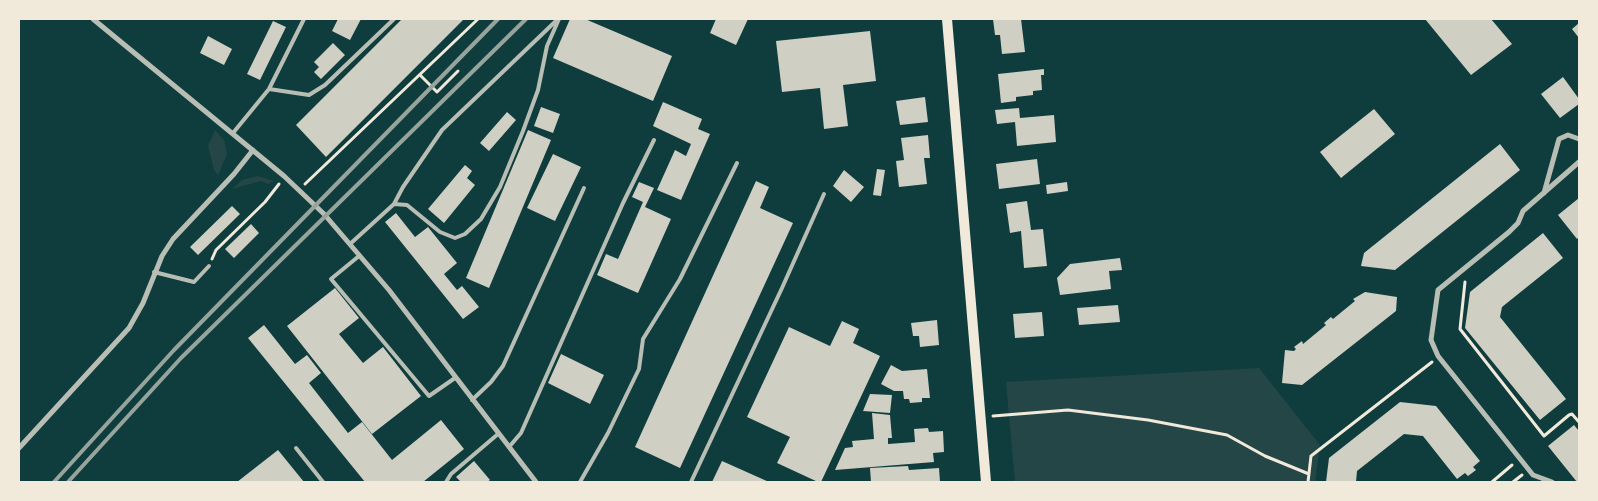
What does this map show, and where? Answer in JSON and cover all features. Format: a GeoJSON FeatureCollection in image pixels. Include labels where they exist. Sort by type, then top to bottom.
{"type":"FeatureCollection","features":[{"type":"Feature","properties":{"kind":"main road"},"geometry":{"type":"LineString","coordinates":[[947,19],[986,482]]}},
{"type":"Feature","properties":{"kind":"street"},"geometry":{"type":"LineString","coordinates":[[93,19],[300,190],[350,244],[536,482]]}},
{"type":"Feature","properties":{"kind":"street"},"geometry":{"type":"LineString","coordinates":[[1544,193],[1559,139],[1568,135],[1579,139]]}},
{"type":"Feature","properties":{"kind":"street"},"geometry":{"type":"LineString","coordinates":[[19,448],[129,328],[143,303],[154,272],[173,238],[234,174],[253,150]]}},
{"type":"Feature","properties":{"kind":"street"},"geometry":{"type":"LineString","coordinates":[[1552,482],[1536,477],[1438,356],[1431,340],[1438,290],[1509,232],[1518,223],[1523,211],[1579,162]]}},
{"type":"Feature","properties":{"kind":"lane"},"geometry":{"type":"LineString","coordinates":[[233,133],[269,89],[304,19]]}},
{"type":"Feature","properties":{"kind":"lane"},"geometry":{"type":"LineString","coordinates":[[269,89],[309,95],[325,85],[394,19]]}},
{"type":"Feature","properties":{"kind":"lane"},"geometry":{"type":"LineString","coordinates":[[394,204],[407,205],[440,232],[455,238],[465,234],[481,219],[500,187],[523,131],[538,90],[547,46],[559,19]]}},
{"type":"Feature","properties":{"kind":"lane"},"geometry":{"type":"LineString","coordinates":[[350,244],[394,204],[403,187],[442,130],[559,19]]}},
{"type":"Feature","properties":{"kind":"lane"},"geometry":{"type":"LineString","coordinates":[[509,447],[521,433],[615,220],[654,140]]}},
{"type":"Feature","properties":{"kind":"lane"},"geometry":{"type":"LineString","coordinates":[[580,482],[608,433],[639,369],[643,339],[680,279],[737,163]]}},
{"type":"Feature","properties":{"kind":"lane"},"geometry":{"type":"LineString","coordinates":[[472,400],[491,382],[503,366],[584,188]]}},
{"type":"Feature","properties":{"kind":"lane"},"geometry":{"type":"LineString","coordinates":[[690,482],[782,288],[824,194]]}},
{"type":"Feature","properties":{"kind":"lane"},"geometry":{"type":"LineString","coordinates":[[359,256],[331,279],[429,396],[455,378]]}},
{"type":"Feature","properties":{"kind":"lane"},"geometry":{"type":"LineString","coordinates":[[154,272],[194,282],[209,266]]}},
{"type":"Feature","properties":{"kind":"lane"},"geometry":{"type":"LineString","coordinates":[[446,482],[450,474],[498,434]]}},
{"type":"Feature","properties":{"kind":"lane"},"geometry":{"type":"LineString","coordinates":[[296,448],[323,482]]}},
{"type":"Feature","properties":{"kind":"path"},"geometry":{"type":"LineString","coordinates":[[300,190],[478,19]]}},
{"type":"Feature","properties":{"kind":"path"},"geometry":{"type":"LineString","coordinates":[[420,75],[437,92],[458,71]]}},
{"type":"Feature","properties":{"kind":"path"},"geometry":{"type":"LineString","coordinates":[[209,266],[216,250],[265,202],[284,176]]}},
{"type":"Feature","properties":{"kind":"path"},"geometry":{"type":"LineString","coordinates":[[1466,266],[1460,325],[1462,333],[1544,436],[1569,415],[1572,414],[1579,422]]}},
{"type":"Feature","properties":{"kind":"path"},"geometry":{"type":"LineString","coordinates":[[1308,482],[1311,456],[1438,356]]}},
{"type":"Feature","properties":{"kind":"path"},"geometry":{"type":"LineString","coordinates":[[981,416],[1068,410],[1148,420],[1227,435],[1265,456],[1309,474]]}},
{"type":"Feature","properties":{"kind":"path"},"geometry":{"type":"LineString","coordinates":[[1492,482],[1520,458]]}},
{"type":"Feature","properties":{"kind":"shaded area"},"geometry":{"type":"Polygon","coordinates":[[[215,130],[224,140],[227,154],[218,175],[214,170],[208,146],[215,130]]]}},
{"type":"Feature","properties":{"kind":"shaded area"},"geometry":{"type":"Polygon","coordinates":[[[258,176],[274,181],[268,184],[261,181],[232,189],[242,180],[258,176]]]}},
{"type":"Feature","properties":{"kind":"shaded area"},"geometry":{"type":"Polygon","coordinates":[[[1259,368],[1320,445],[1315,482],[1015,482],[1006,382],[1259,368]]]}},
{"type":"Feature","properties":{"kind":"building"},"geometry":{"type":"Polygon","coordinates":[[[338,19],[361,19],[350,40],[332,31],[338,19]]]}},
{"type":"Feature","properties":{"kind":"building"},"geometry":{"type":"Polygon","coordinates":[[[402,19],[464,19],[326,157],[296,125],[402,19]]]}},
{"type":"Feature","properties":{"kind":"building"},"geometry":{"type":"Polygon","coordinates":[[[570,19],[585,19],[672,56],[653,101],[553,58],[570,19]]]}},
{"type":"Feature","properties":{"kind":"building"},"geometry":{"type":"Polygon","coordinates":[[[716,19],[748,19],[736,45],[710,33],[716,19]]]}},
{"type":"Feature","properties":{"kind":"building"},"geometry":{"type":"Polygon","coordinates":[[[993,19],[1021,19],[1025,52],[1002,54],[1000,35],[995,35],[993,19]]]}},
{"type":"Feature","properties":{"kind":"building"},"geometry":{"type":"Polygon","coordinates":[[[1425,19],[1491,19],[1512,44],[1471,75],[1425,19]]]}},
{"type":"Feature","properties":{"kind":"building"},"geometry":{"type":"Polygon","coordinates":[[[273,21],[286,27],[260,80],[247,74],[273,21]]]}},
{"type":"Feature","properties":{"kind":"building"},"geometry":{"type":"Polygon","coordinates":[[[1579,23],[1579,38],[1572,29],[1579,23]]]}},
{"type":"Feature","properties":{"kind":"building"},"geometry":{"type":"Polygon","coordinates":[[[870,31],[876,81],[843,85],[848,126],[824,129],[820,88],[782,92],[776,41],[870,31]]]}},
{"type":"Feature","properties":{"kind":"building"},"geometry":{"type":"Polygon","coordinates":[[[208,36],[232,49],[224,65],[200,53],[208,36]]]}},
{"type":"Feature","properties":{"kind":"building"},"geometry":{"type":"Polygon","coordinates":[[[333,43],[345,55],[321,79],[314,72],[319,67],[314,62],[333,43]]]}},
{"type":"Feature","properties":{"kind":"building"},"geometry":{"type":"Polygon","coordinates":[[[1044,69],[1044,75],[1041,75],[1042,90],[1033,91],[1033,95],[1016,97],[1016,101],[1001,103],[998,74],[1044,69]]]}},
{"type":"Feature","properties":{"kind":"building"},"geometry":{"type":"Polygon","coordinates":[[[1563,77],[1579,99],[1579,104],[1560,118],[1541,94],[1563,77]]]}},
{"type":"Feature","properties":{"kind":"building"},"geometry":{"type":"Polygon","coordinates":[[[925,97],[928,122],[900,125],[896,101],[925,97]]]}},
{"type":"Feature","properties":{"kind":"building"},"geometry":{"type":"Polygon","coordinates":[[[663,102],[702,119],[698,129],[710,134],[681,200],[657,190],[675,150],[686,156],[691,144],[653,126],[663,102]]]}},
{"type":"Feature","properties":{"kind":"building"},"geometry":{"type":"Polygon","coordinates":[[[541,107],[560,114],[553,133],[534,126],[541,107]]]}},
{"type":"Feature","properties":{"kind":"building"},"geometry":{"type":"Polygon","coordinates":[[[1019,108],[1020,118],[1054,115],[1056,142],[1017,146],[1015,122],[997,124],[995,110],[1019,108]]]}},
{"type":"Feature","properties":{"kind":"building"},"geometry":{"type":"Polygon","coordinates":[[[1374,109],[1395,134],[1341,178],[1320,152],[1374,109]]]}},
{"type":"Feature","properties":{"kind":"building"},"geometry":{"type":"Polygon","coordinates":[[[507,112],[516,120],[489,151],[480,143],[507,112]]]}},
{"type":"Feature","properties":{"kind":"building"},"geometry":{"type":"Polygon","coordinates":[[[528,130],[551,140],[489,288],[466,278],[528,130]]]}},
{"type":"Feature","properties":{"kind":"building"},"geometry":{"type":"Polygon","coordinates":[[[928,135],[930,158],[924,158],[927,184],[899,187],[896,161],[904,160],[901,138],[928,135]]]}},
{"type":"Feature","properties":{"kind":"building"},"geometry":{"type":"Polygon","coordinates":[[[1500,144],[1520,170],[1395,270],[1361,266],[1364,253],[1500,144]]]}},
{"type":"Feature","properties":{"kind":"building"},"geometry":{"type":"Polygon","coordinates":[[[553,154],[581,167],[555,221],[527,208],[553,154]]]}},
{"type":"Feature","properties":{"kind":"building"},"geometry":{"type":"Polygon","coordinates":[[[1037,159],[1040,184],[999,189],[996,164],[1037,159]]]}},
{"type":"Feature","properties":{"kind":"building"},"geometry":{"type":"Polygon","coordinates":[[[465,165],[472,171],[467,178],[475,185],[444,223],[428,209],[465,165]]]}},
{"type":"Feature","properties":{"kind":"building"},"geometry":{"type":"Polygon","coordinates":[[[877,169],[885,170],[881,196],[873,195],[877,169]]]}},
{"type":"Feature","properties":{"kind":"building"},"geometry":{"type":"Polygon","coordinates":[[[844,170],[864,187],[851,202],[833,186],[844,170]]]}},
{"type":"Feature","properties":{"kind":"building"},"geometry":{"type":"Polygon","coordinates":[[[756,181],[769,187],[760,208],[793,223],[680,468],[635,447],[756,181]]]}},
{"type":"Feature","properties":{"kind":"building"},"geometry":{"type":"Polygon","coordinates":[[[639,182],[654,188],[645,207],[671,219],[638,293],[597,275],[606,254],[618,259],[643,202],[632,197],[639,182]]]}},
{"type":"Feature","properties":{"kind":"building"},"geometry":{"type":"Polygon","coordinates":[[[1067,182],[1068,191],[1047,194],[1046,185],[1067,182]]]}},
{"type":"Feature","properties":{"kind":"building"},"geometry":{"type":"Polygon","coordinates":[[[1579,198],[1579,237],[1577,239],[1558,215],[1579,198]]]}},
{"type":"Feature","properties":{"kind":"building"},"geometry":{"type":"Polygon","coordinates":[[[1027,201],[1031,230],[1043,229],[1047,266],[1024,268],[1021,231],[1010,233],[1006,204],[1027,201]]]}},
{"type":"Feature","properties":{"kind":"building"},"geometry":{"type":"Polygon","coordinates":[[[232,206],[240,214],[198,255],[190,247],[232,206]]]}},
{"type":"Feature","properties":{"kind":"building"},"geometry":{"type":"Polygon","coordinates":[[[396,213],[415,237],[428,227],[457,263],[444,274],[457,290],[462,286],[479,307],[463,319],[385,222],[396,213]]]}},
{"type":"Feature","properties":{"kind":"building"},"geometry":{"type":"Polygon","coordinates":[[[251,224],[259,233],[234,258],[225,249],[251,224]]]}},
{"type":"Feature","properties":{"kind":"building"},"geometry":{"type":"Polygon","coordinates":[[[1543,233],[1563,258],[1502,307],[1500,317],[1566,399],[1540,420],[1465,328],[1470,292],[1543,233]]]}},
{"type":"Feature","properties":{"kind":"building"},"geometry":{"type":"Polygon","coordinates":[[[1120,258],[1122,270],[1109,271],[1111,289],[1060,295],[1057,278],[1070,264],[1120,258]]]}},
{"type":"Feature","properties":{"kind":"building"},"geometry":{"type":"Polygon","coordinates":[[[335,288],[359,318],[339,334],[363,363],[383,347],[421,396],[372,434],[287,326],[335,288]]]}},
{"type":"Feature","properties":{"kind":"building"},"geometry":{"type":"Polygon","coordinates":[[[1365,292],[1397,297],[1396,311],[1302,385],[1282,383],[1285,350],[1294,351],[1296,349],[1294,347],[1302,341],[1303,344],[1326,325],[1324,323],[1331,317],[1333,319],[1355,301],[1353,299],[1365,292]]]}},
{"type":"Feature","properties":{"kind":"building"},"geometry":{"type":"Polygon","coordinates":[[[1118,305],[1120,322],[1079,325],[1077,308],[1118,305]]]}},
{"type":"Feature","properties":{"kind":"building"},"geometry":{"type":"Polygon","coordinates":[[[1042,312],[1044,336],[1015,338],[1013,314],[1042,312]]]}},
{"type":"Feature","properties":{"kind":"building"},"geometry":{"type":"Polygon","coordinates":[[[937,320],[939,345],[920,347],[919,336],[913,336],[911,323],[937,320]]]}},
{"type":"Feature","properties":{"kind":"building"},"geometry":{"type":"Polygon","coordinates":[[[842,321],[859,329],[853,343],[880,356],[821,482],[818,482],[777,463],[790,437],[747,417],[789,327],[830,346],[842,321]]]}},
{"type":"Feature","properties":{"kind":"building"},"geometry":{"type":"Polygon","coordinates":[[[264,325],[295,364],[307,355],[321,373],[309,383],[348,433],[362,422],[392,460],[441,420],[464,449],[423,482],[365,482],[248,338],[264,325]]]}},
{"type":"Feature","properties":{"kind":"building"},"geometry":{"type":"Polygon","coordinates":[[[561,354],[604,375],[590,404],[548,383],[561,354]]]}},
{"type":"Feature","properties":{"kind":"building"},"geometry":{"type":"Polygon","coordinates":[[[891,365],[902,371],[927,369],[930,398],[922,398],[922,402],[910,403],[909,399],[904,399],[903,391],[894,391],[881,384],[891,365]]]}},
{"type":"Feature","properties":{"kind":"building"},"geometry":{"type":"Polygon","coordinates":[[[870,394],[892,395],[890,413],[863,411],[870,394]]]}},
{"type":"Feature","properties":{"kind":"building"},"geometry":{"type":"Polygon","coordinates":[[[1400,402],[1436,406],[1480,461],[1473,467],[1476,470],[1468,476],[1465,473],[1457,479],[1423,436],[1404,434],[1357,471],[1356,482],[1326,482],[1329,458],[1400,402]]]}},
{"type":"Feature","properties":{"kind":"building"},"geometry":{"type":"Polygon","coordinates":[[[872,413],[890,415],[892,438],[888,438],[888,444],[915,442],[914,429],[928,428],[929,432],[943,431],[944,452],[933,453],[934,462],[835,470],[845,448],[853,447],[852,441],[874,439],[872,413]]]}},
{"type":"Feature","properties":{"kind":"building"},"geometry":{"type":"Polygon","coordinates":[[[1574,425],[1579,431],[1579,482],[1577,482],[1548,446],[1574,425]]]}},
{"type":"Feature","properties":{"kind":"building"},"geometry":{"type":"Polygon","coordinates":[[[278,450],[304,482],[237,482],[278,450]]]}},
{"type":"Feature","properties":{"kind":"building"},"geometry":{"type":"Polygon","coordinates":[[[474,461],[490,480],[487,482],[461,482],[456,477],[474,461]]]}},
{"type":"Feature","properties":{"kind":"building"},"geometry":{"type":"Polygon","coordinates":[[[722,461],[769,482],[712,482],[722,461]]]}},
{"type":"Feature","properties":{"kind":"building"},"geometry":{"type":"Polygon","coordinates":[[[908,466],[909,470],[939,468],[940,482],[871,482],[870,468],[908,466]]]}},
{"type":"Feature","properties":{"kind":"railway"},"geometry":{"type":"LineString","coordinates":[[54,482],[174,350],[498,19]]}},
{"type":"Feature","properties":{"kind":"railway"},"geometry":{"type":"LineString","coordinates":[[68,482],[181,358],[526,19]]}}]}
